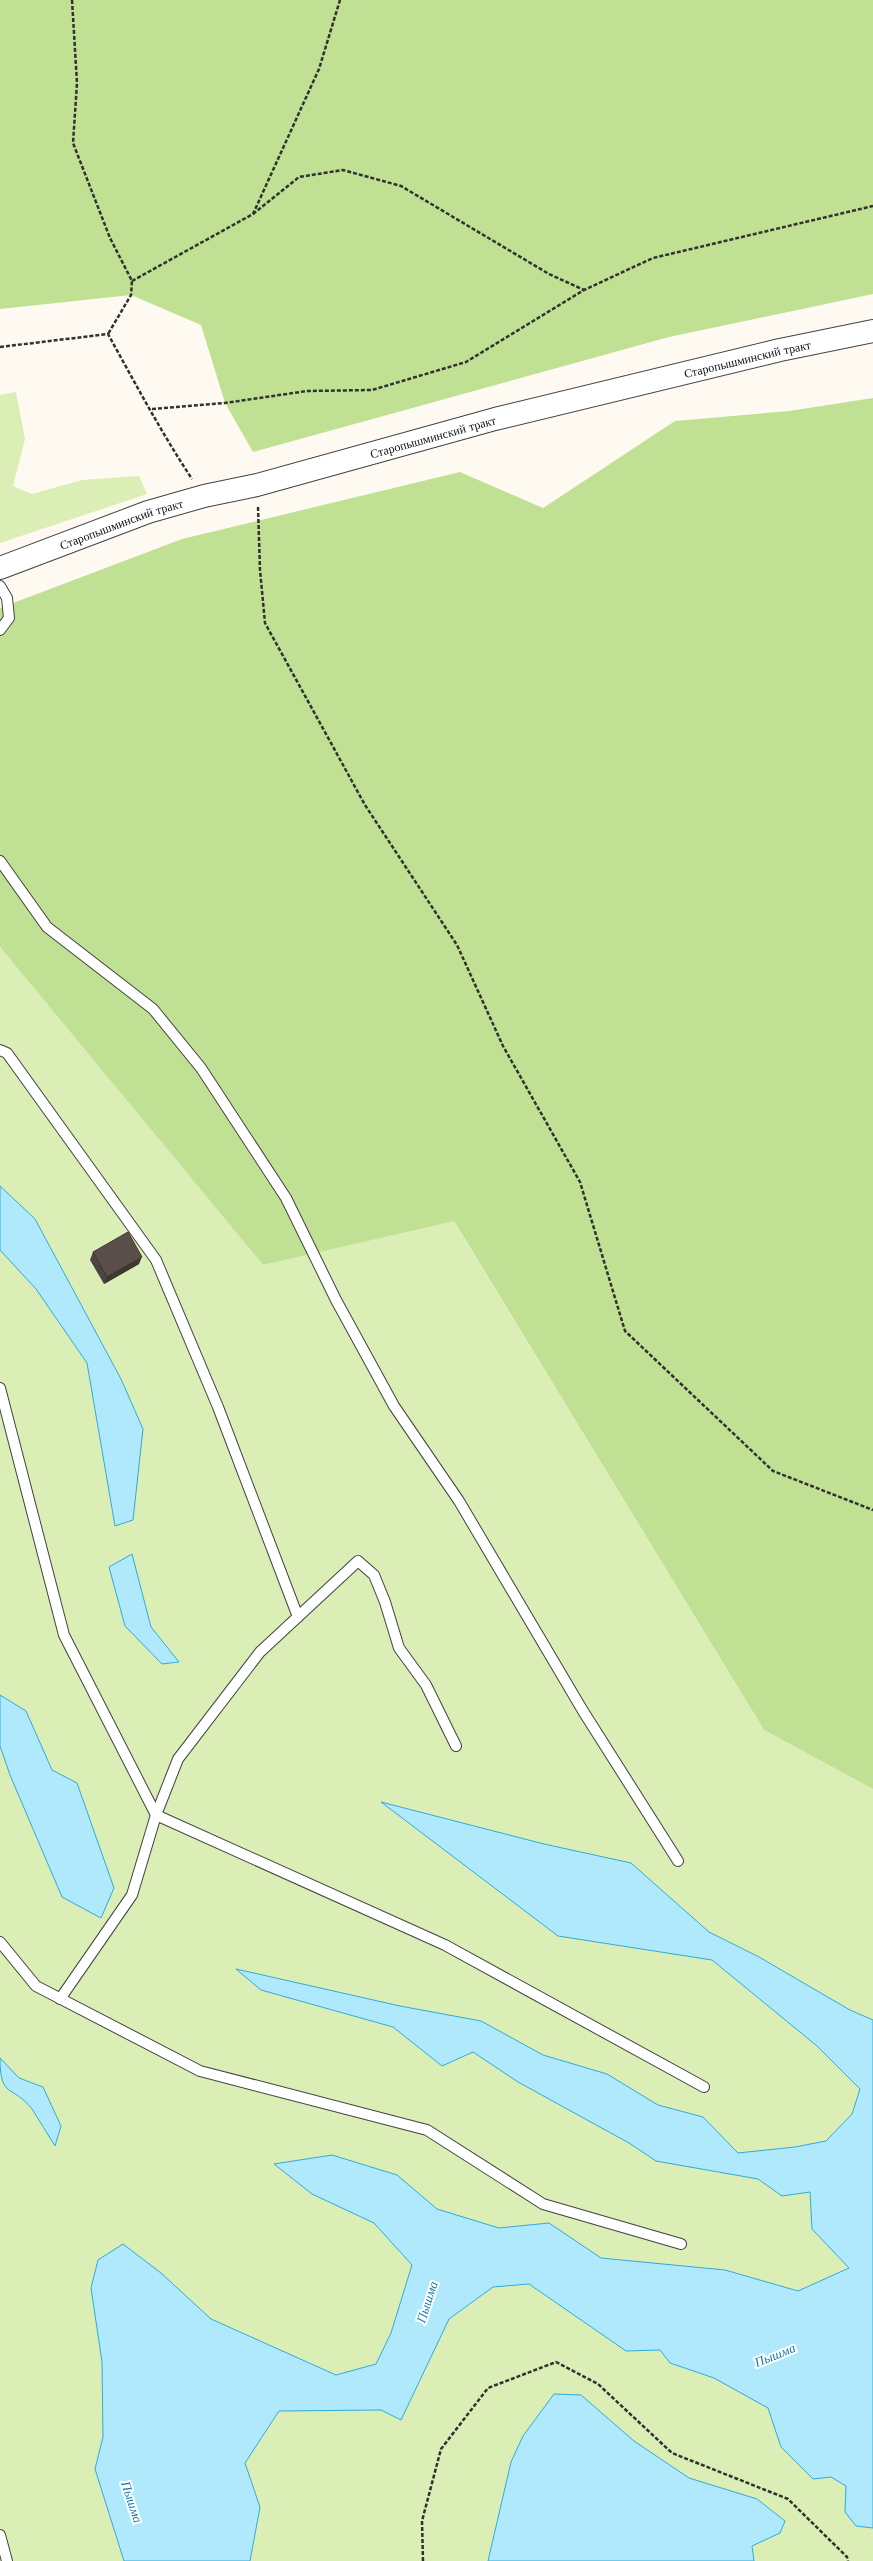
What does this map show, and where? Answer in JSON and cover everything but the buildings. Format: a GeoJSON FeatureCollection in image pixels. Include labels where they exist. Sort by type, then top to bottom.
{"type":"FeatureCollection","features":[{"type":"Feature","properties":{"kind":"street","name":"Старопышминский тракт"},"geometry":{"type":"LineString","coordinates":[[0,568],[148,512],[204,496],[257,485],[495,419],[780,350],[873,330]]}},
{"type":"Feature","properties":{"kind":"lane"},"geometry":{"type":"LineString","coordinates":[[0,586],[7,598],[9,618],[0,630]]}},
{"type":"Feature","properties":{"kind":"lane"},"geometry":{"type":"LineString","coordinates":[[0,861],[47,927],[153,1008],[201,1068],[286,1198],[336,1300],[394,1406],[459,1500],[583,1711],[678,1861]]}},
{"type":"Feature","properties":{"kind":"lane"},"geometry":{"type":"LineString","coordinates":[[0,1050],[7,1053],[156,1260],[218,1408],[298,1617]]}},
{"type":"Feature","properties":{"kind":"lane"},"geometry":{"type":"LineString","coordinates":[[0,1388],[64,1635],[156,1815],[445,1945],[704,2087]]}},
{"type":"Feature","properties":{"kind":"lane"},"geometry":{"type":"LineString","coordinates":[[60,1999],[132,1895],[156,1815],[178,1759],[260,1652],[358,1561],[374,1575],[385,1602],[399,1648],[426,1685],[456,1746]]}},
{"type":"Feature","properties":{"kind":"lane"},"geometry":{"type":"LineString","coordinates":[[0,1942],[36,1986],[200,2071],[427,2130],[543,2204],[681,2244]]}},
{"type":"Feature","properties":{"kind":"lane"},"geometry":{"type":"LineString","coordinates":[[0,2535],[6,2561]]}},
{"type":"Feature","properties":{"kind":"path"},"geometry":{"type":"LineString","coordinates":[[72,0],[77,83],[73,143],[110,238],[132,281],[131,295],[108,334]]}},
{"type":"Feature","properties":{"kind":"path"},"geometry":{"type":"LineString","coordinates":[[253,214],[319,69],[340,0]]}},
{"type":"Feature","properties":{"kind":"path"},"geometry":{"type":"LineString","coordinates":[[132,281],[253,214],[299,177],[343,170],[400,186],[549,274],[584,290]]}},
{"type":"Feature","properties":{"kind":"path"},"geometry":{"type":"LineString","coordinates":[[152,409],[225,402],[307,391],[372,390],[466,362],[584,290],[653,258],[873,206]]}},
{"type":"Feature","properties":{"kind":"path"},"geometry":{"type":"LineString","coordinates":[[0,347],[108,334]]}},
{"type":"Feature","properties":{"kind":"path"},"geometry":{"type":"LineString","coordinates":[[108,334],[152,409],[166,439],[204,496]]}},
{"type":"Feature","properties":{"kind":"path"},"geometry":{"type":"LineString","coordinates":[[257,485],[260,570],[265,623],[364,805],[457,945],[503,1046],[580,1182],[625,1331],[773,1471],[873,1510]]}},
{"type":"Feature","properties":{"kind":"path"},"geometry":{"type":"LineString","coordinates":[[423,2561],[422,2521],[441,2449],[488,2388],[556,2362],[598,2384],[672,2453],[788,2499],[847,2557],[848,2561]]}},
{"type":"Feature","properties":{"kind":"green space"},"geometry":{"type":"Polygon","coordinates":[[[0,0],[873,0],[873,294],[669,337],[253,452],[225,403],[201,325],[131,295],[0,309],[0,0]]]}},
{"type":"Feature","properties":{"kind":"green space"},"geometry":{"type":"Polygon","coordinates":[[[16,392],[25,439],[13,486],[32,494],[82,480],[139,476],[147,494],[0,543],[0,395],[16,392]]]}},
{"type":"Feature","properties":{"kind":"green space"},"geometry":{"type":"Polygon","coordinates":[[[873,398],[873,1789],[764,1730],[454,1221],[263,1265],[0,947],[0,608],[182,539],[460,472],[543,508],[675,421],[789,411],[873,398]]]}},
{"type":"Feature","properties":{"kind":"green space"},"geometry":{"type":"Polygon","coordinates":[[[0,947],[263,1265],[453,1220],[764,1730],[873,1789],[873,2561],[0,2561],[0,947]]]}},
{"type":"Feature","properties":{"kind":"water"},"geometry":{"type":"Polygon","coordinates":[[[0,1186],[35,1219],[121,1379],[143,1429],[133,1520],[115,1526],[87,1363],[36,1289],[0,1250],[0,1186]]]}},
{"type":"Feature","properties":{"kind":"water"},"geometry":{"type":"Polygon","coordinates":[[[132,1554],[151,1627],[179,1662],[162,1664],[125,1626],[109,1567],[132,1554]]]}},
{"type":"Feature","properties":{"kind":"water"},"geometry":{"type":"Polygon","coordinates":[[[0,1695],[26,1711],[52,1770],[77,1783],[114,1888],[101,1918],[62,1897],[10,1775],[0,1746],[0,1695]]]}},
{"type":"Feature","properties":{"kind":"water","name":"Пышма"},"geometry":{"type":"Polygon","coordinates":[[[381,1802],[544,1844],[631,1863],[709,1932],[759,1957],[850,2010],[873,2020],[873,2528],[856,2526],[845,2512],[846,2486],[831,2477],[813,2479],[781,2447],[768,2408],[714,2378],[670,2363],[660,2350],[626,2351],[529,2284],[493,2287],[449,2319],[401,2420],[381,2410],[279,2411],[245,2463],[260,2507],[250,2561],[124,2561],[95,2469],[103,2437],[102,2362],[91,2288],[98,2260],[123,2244],[161,2273],[211,2319],[336,2375],[376,2364],[391,2333],[412,2265],[374,2223],[312,2194],[274,2164],[332,2155],[397,2175],[437,2209],[499,2228],[549,2223],[601,2258],[725,2270],[798,2291],[849,2268],[812,2229],[810,2192],[782,2196],[758,2179],[656,2161],[629,2143],[518,2082],[473,2052],[442,2066],[393,2027],[261,1990],[236,1969],[400,2006],[481,2021],[543,2055],[607,2074],[658,2105],[703,2117],[738,2153],[795,2147],[826,2141],[852,2114],[860,2089],[817,2046],[712,1960],[558,1936],[381,1802]]]}},
{"type":"Feature","properties":{"kind":"water"},"geometry":{"type":"Polygon","coordinates":[[[0,2058],[19,2078],[43,2087],[61,2126],[55,2146],[32,2109],[25,2101],[8,2090],[5,2086],[2,2080],[0,2058]]]}},
{"type":"Feature","properties":{"kind":"water"},"geometry":{"type":"Polygon","coordinates":[[[554,2394],[581,2395],[634,2441],[689,2478],[757,2499],[785,2521],[780,2533],[752,2546],[754,2561],[488,2561],[511,2462],[523,2436],[554,2394]]]}}]}
